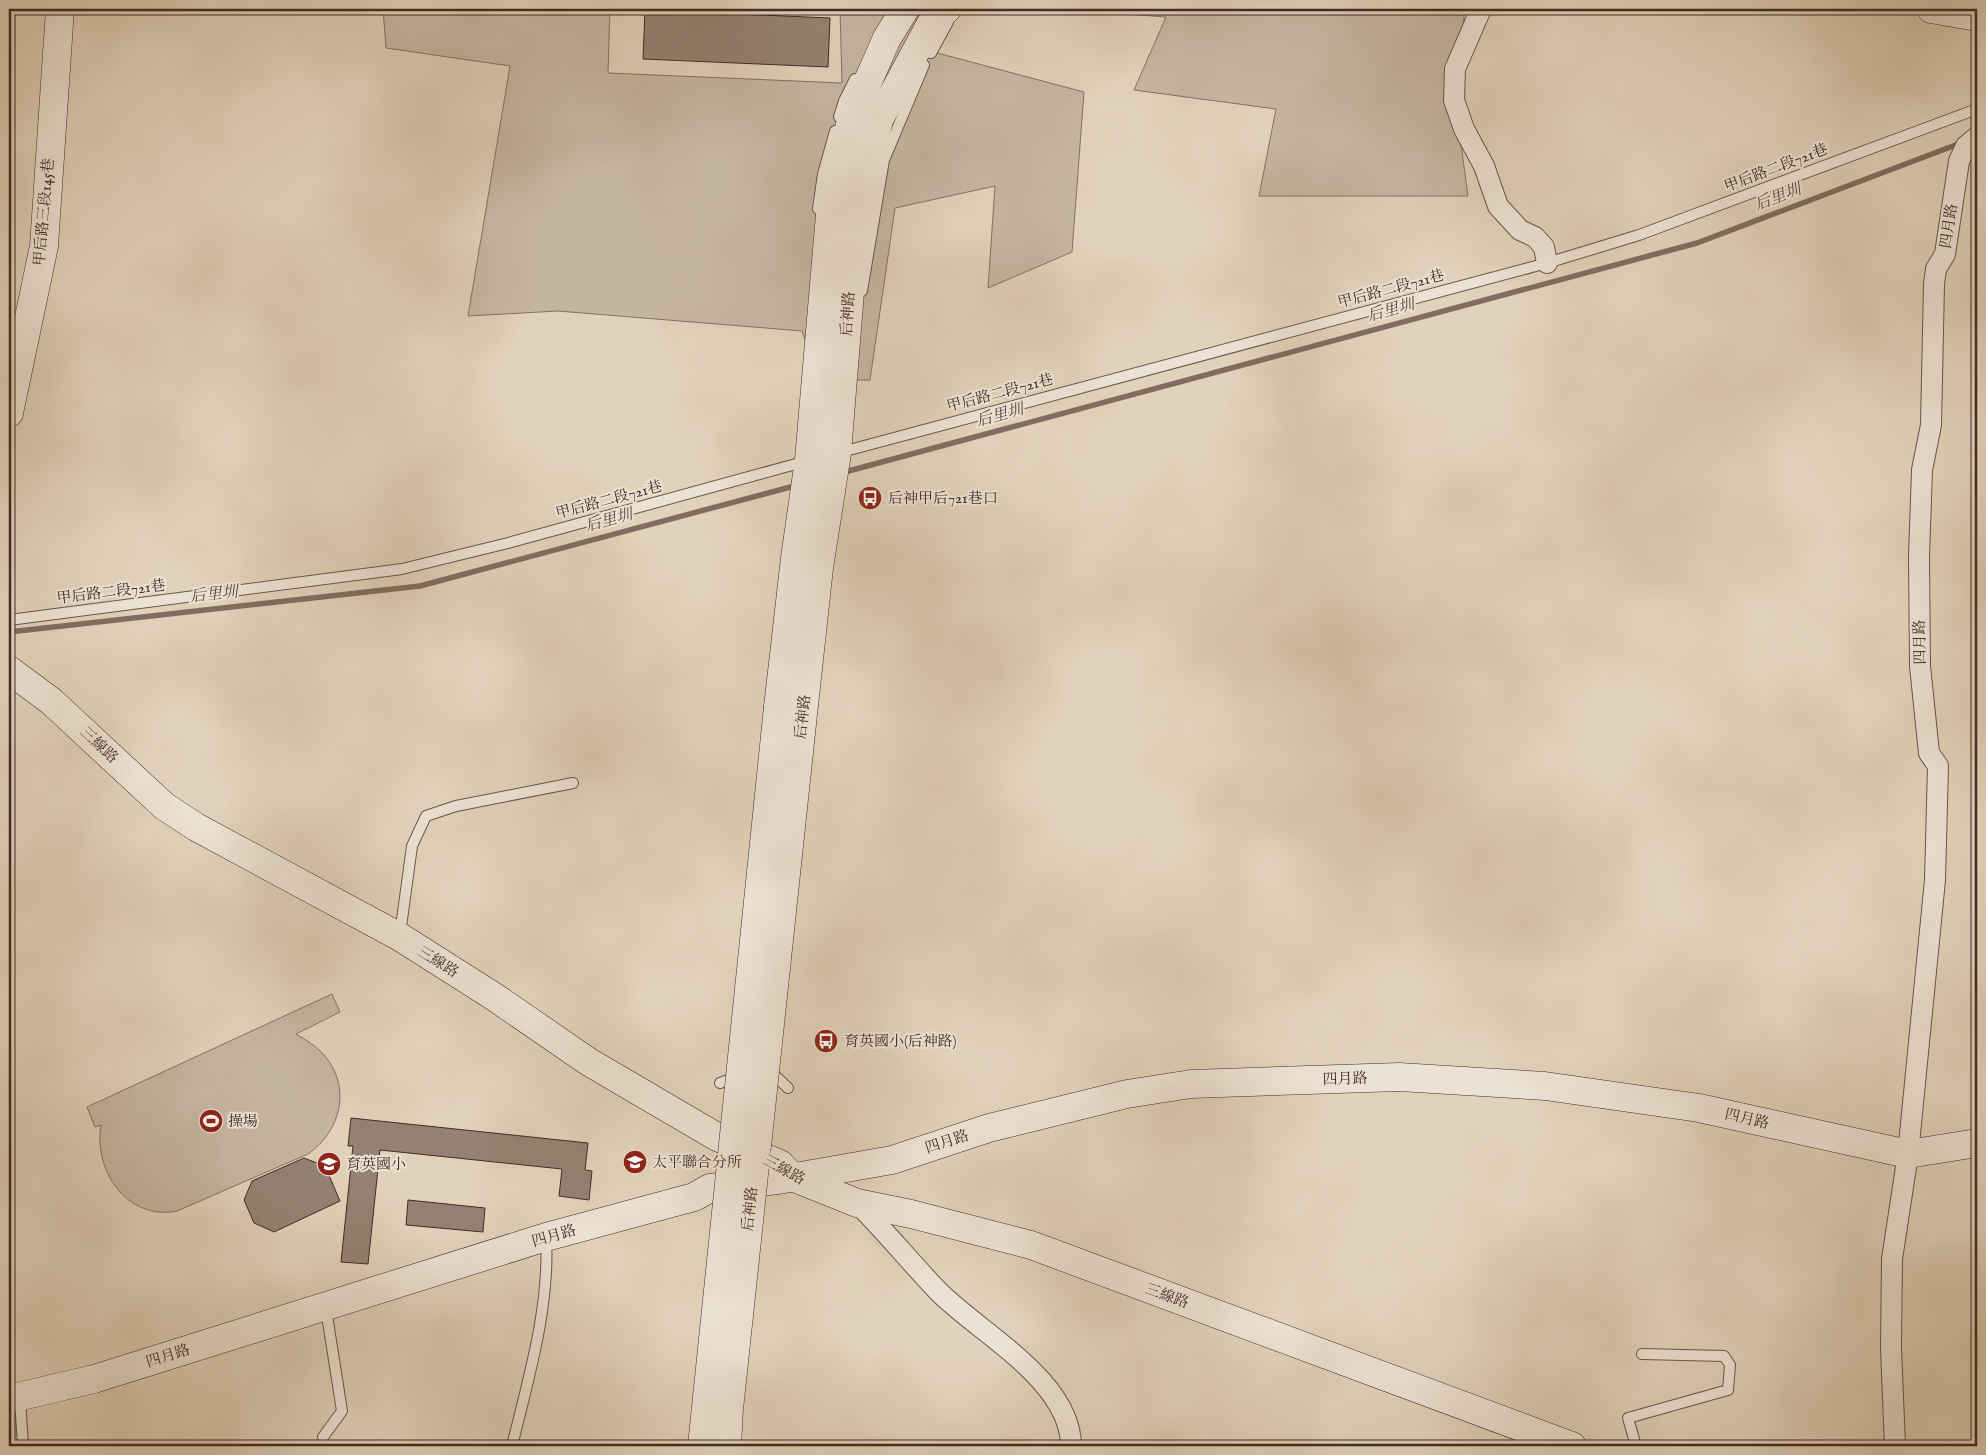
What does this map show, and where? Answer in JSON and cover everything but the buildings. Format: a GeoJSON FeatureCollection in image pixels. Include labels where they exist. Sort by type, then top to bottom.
{"type":"FeatureCollection","features":[{"type":"Feature","properties":{"kind":"street","name":"甲后路三段145巷"},"geometry":{"type":"LineString","coordinates":[[9,413],[44,246],[60,9]]}},
{"type":"Feature","properties":{"kind":"street","name":"后神路"},"geometry":{"type":"LineString","coordinates":[[823,456],[846,347],[856,217],[879,120],[930,25],[947,9]]}},
{"type":"Feature","properties":{"kind":"street"},"geometry":{"type":"LineString","coordinates":[[1481,9],[1455,69],[1454,100],[1464,129],[1484,166],[1498,206],[1520,230],[1535,237],[1544,247],[1547,263]]}},
{"type":"Feature","properties":{"kind":"street"},"geometry":{"type":"LineString","coordinates":[[1931,9],[1977,17]]}},
{"type":"Feature","properties":{"kind":"street","name":"后神路"},"geometry":{"type":"LineString","coordinates":[[702,1446],[791,706],[819,568],[823,456],[818,350],[830,215],[851,120],[886,38],[905,10]]}},
{"type":"Feature","properties":{"kind":"street","name":"四月路"},"geometry":{"type":"LineString","coordinates":[[1895,1446],[1890,1348],[1892,1259],[1908,1154],[1935,880],[1938,766],[1929,753],[1920,666],[1922,470],[1931,425],[1936,268],[1945,254],[1959,161],[1966,146],[1977,137]]}},
{"type":"Feature","properties":{"kind":"street","name":"三線路"},"geometry":{"type":"LineString","coordinates":[[9,670],[51,701],[164,806],[196,826],[400,937],[493,996],[598,1068],[717,1137],[780,1164],[792,1177],[857,1203],[911,1214],[1031,1245],[1572,1446]]}},
{"type":"Feature","properties":{"kind":"street","name":"后神路"},"geometry":{"type":"LineString","coordinates":[[726,1446],[791,706]]}},
{"type":"Feature","properties":{"kind":"street","name":"四月路"},"geometry":{"type":"LineString","coordinates":[[14,1398],[94,1379],[546,1237],[694,1197],[710,1188],[792,1177],[892,1160],[989,1128],[1127,1094],[1191,1084],[1400,1077],[1545,1086],[1699,1108],[1908,1154],[1977,1143]]}},
{"type":"Feature","properties":{"kind":"street"},"geometry":{"type":"LineString","coordinates":[[857,1203],[941,1294],[1037,1375],[1055,1398],[1065,1418],[1071,1446]]}},
{"type":"Feature","properties":{"kind":"lane"},"geometry":{"type":"LineString","coordinates":[[846,347],[865,278],[884,160],[920,71],[955,9]]}},
{"type":"Feature","properties":{"kind":"lane"},"geometry":{"type":"LineString","coordinates":[[874,42],[878,34],[905,10]]}},
{"type":"Feature","properties":{"kind":"lane"},"geometry":{"type":"LineString","coordinates":[[817,221],[823,174],[844,100],[861,67]]}},
{"type":"Feature","properties":{"kind":"lane","name":"甲后路二段721巷"},"geometry":{"type":"LineString","coordinates":[[9,620],[402,569],[546,532],[823,456],[1547,263],[1648,232],[1977,108]]}},
{"type":"Feature","properties":{"kind":"lane"},"geometry":{"type":"LineString","coordinates":[[811,308],[818,350]]}},
{"type":"Feature","properties":{"kind":"lane"},"geometry":{"type":"LineString","coordinates":[[400,937],[412,846],[426,816],[456,806],[573,783]]}},
{"type":"Feature","properties":{"kind":"lane"},"geometry":{"type":"LineString","coordinates":[[720,1082],[751,1071],[772,1073],[788,1088]]}},
{"type":"Feature","properties":{"kind":"lane"},"geometry":{"type":"LineString","coordinates":[[512,1446],[536,1342],[548,1267],[546,1237]]}},
{"type":"Feature","properties":{"kind":"lane"},"geometry":{"type":"LineString","coordinates":[[323,1437],[342,1411],[325,1308]]}},
{"type":"Feature","properties":{"kind":"lane"},"geometry":{"type":"LineString","coordinates":[[1636,1446],[1628,1418],[1728,1390],[1730,1365],[1724,1356],[1642,1354]]}},
{"type":"Feature","properties":{"kind":"lane"},"geometry":{"type":"LineString","coordinates":[[14,1398],[23,1446]]}},
{"type":"Feature","properties":{"kind":"shaded area"},"geometry":{"type":"Polygon","coordinates":[[[383,9],[610,9],[608,73],[842,83],[840,9],[921,9],[911,46],[1084,92],[1072,252],[988,288],[995,186],[895,208],[870,380],[819,380],[802,331],[558,311],[468,316],[510,66],[386,48],[383,9]]]}},
{"type":"Feature","properties":{"kind":"shaded area"},"geometry":{"type":"Polygon","coordinates":[[[1057,9],[1465,9],[1455,100],[1468,196],[1259,196],[1276,109],[1134,90],[1166,17],[1057,9]]]}},
{"type":"Feature","properties":{"kind":"shaded area"},"geometry":{"type":"Polygon","coordinates":[[[332,994],[340,1012],[296,1034],[314,1046],[333,1067],[340,1094],[339,1108],[335,1121],[319,1144],[308,1154],[177,1211],[159,1212],[143,1208],[129,1200],[117,1189],[108,1175],[102,1159],[101,1125],[95,1127],[87,1107],[332,994]]]}},
{"type":"Feature","properties":{"kind":"waterway","name":"后里圳"},"geometry":{"type":"LineString","coordinates":[[841,473],[1697,243],[1961,143]]}},
{"type":"Feature","properties":{"kind":"waterway","name":"后里圳"},"geometry":{"type":"LineString","coordinates":[[9,632],[420,586],[798,485]]}},
{"type":"Feature","properties":{"kind":"place","name":"后神甲后721巷口"},"geometry":{"type":"Point","coordinates":[870,498]}},
{"type":"Feature","properties":{"kind":"place","name":"育英國小(后神路)"},"geometry":{"type":"Point","coordinates":[826,1041]}},
{"type":"Feature","properties":{"kind":"place","name":"操場"},"geometry":{"type":"Point","coordinates":[211,1121]}},
{"type":"Feature","properties":{"kind":"place","name":"太平聯合分所"},"geometry":{"type":"Point","coordinates":[635,1162]}},
{"type":"Feature","properties":{"kind":"place","name":"育英國小"},"geometry":{"type":"Point","coordinates":[329,1164]}}]}
